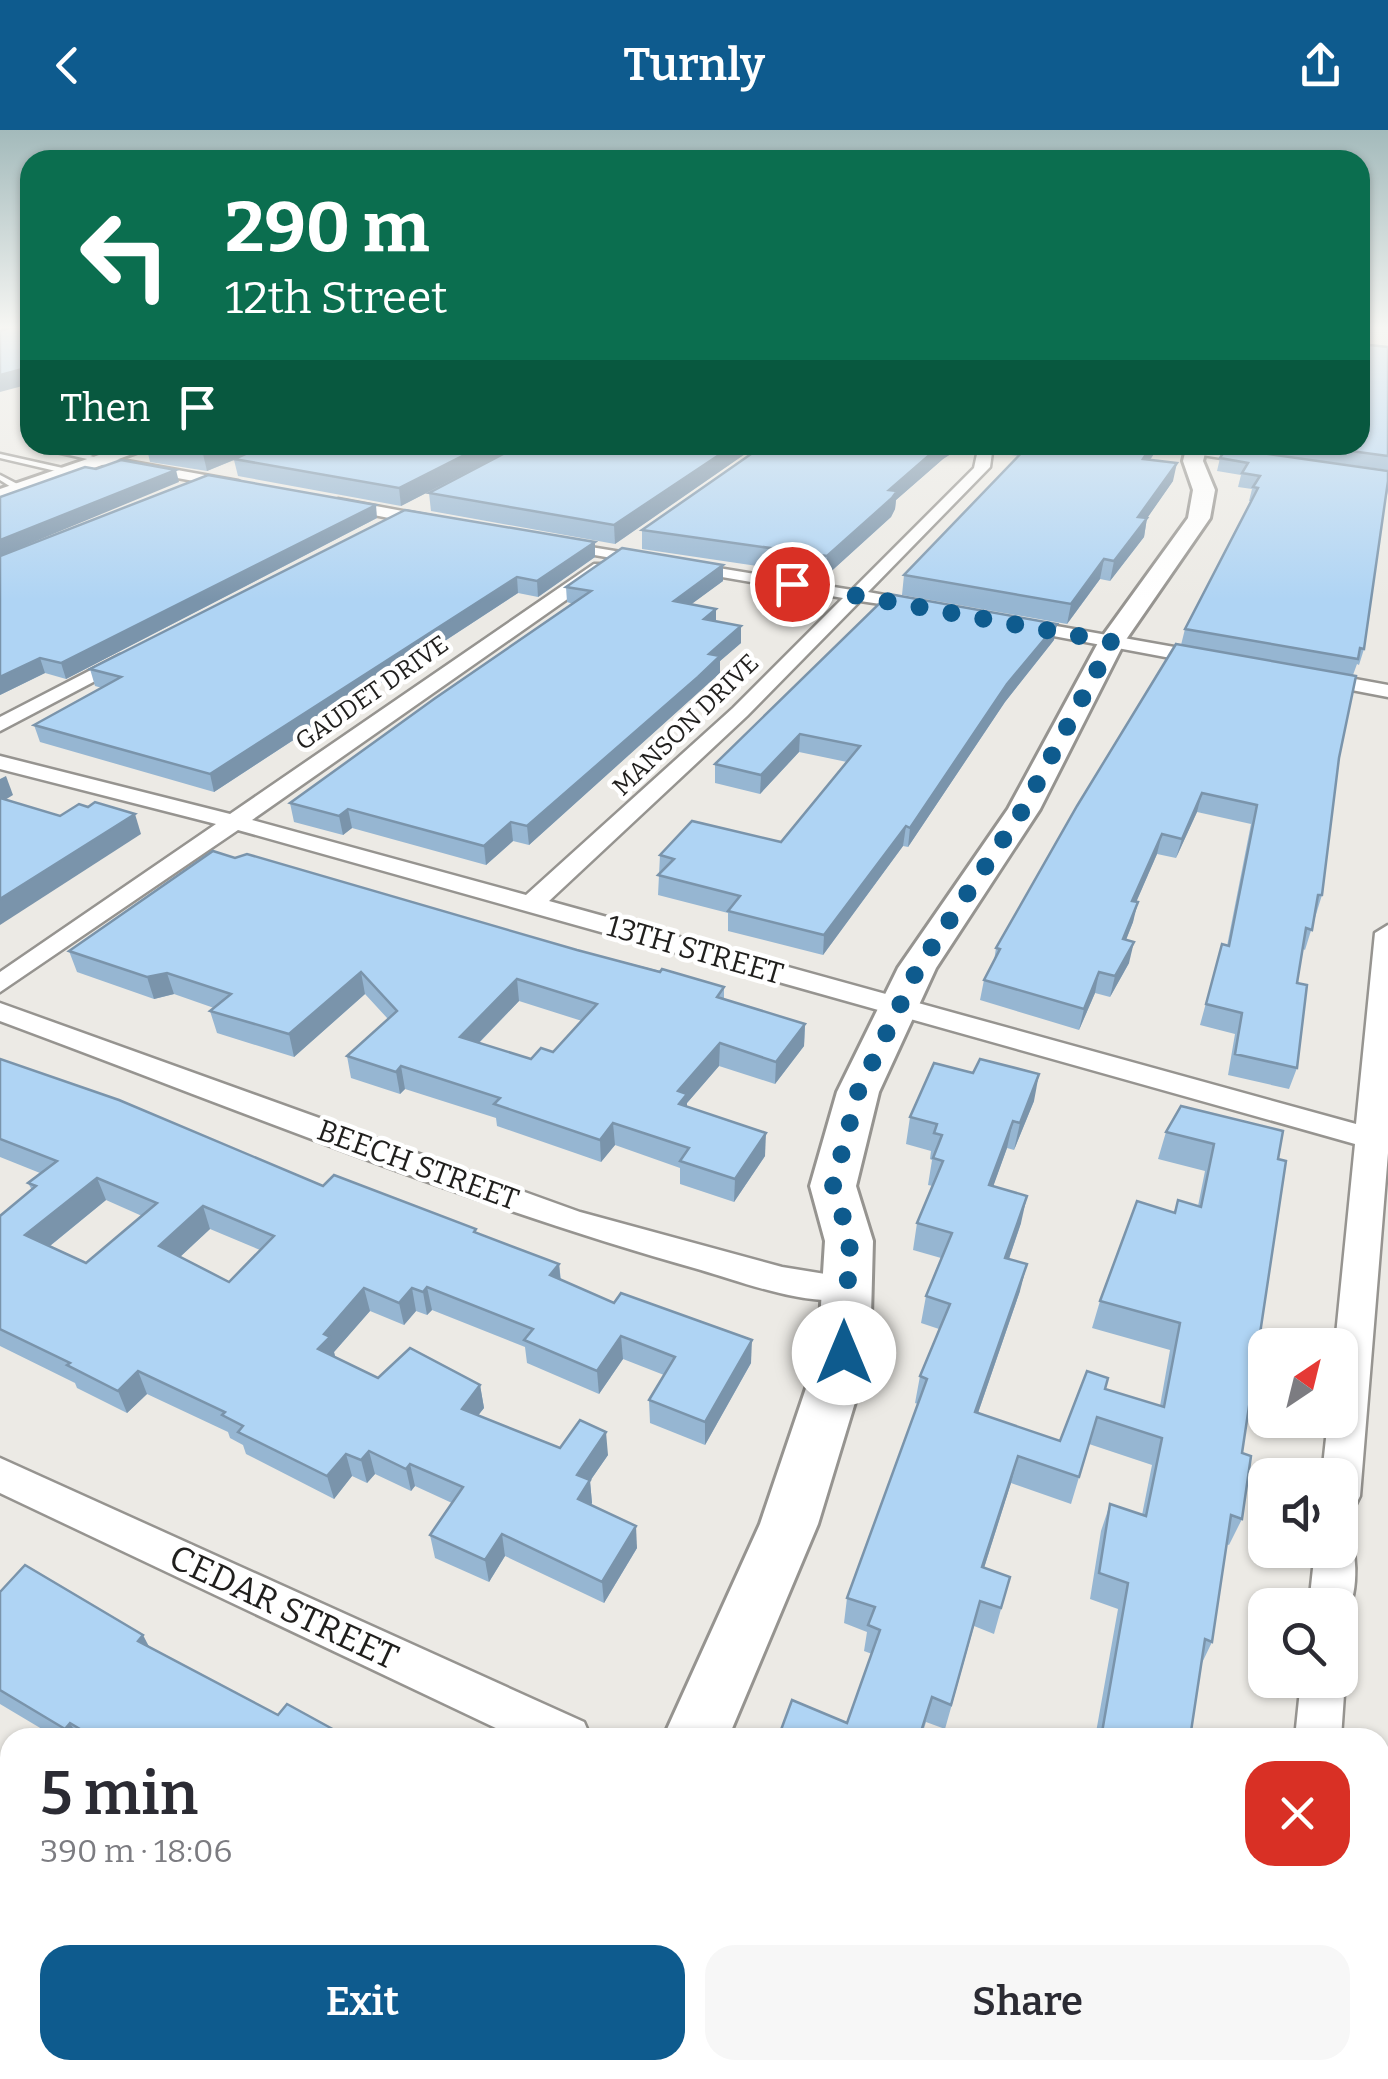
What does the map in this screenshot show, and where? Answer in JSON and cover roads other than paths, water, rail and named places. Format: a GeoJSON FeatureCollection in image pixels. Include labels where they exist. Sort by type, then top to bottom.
{"type":"FeatureCollection","features":[{"type":"Feature","properties":{"kind":"street"},"geometry":{"type":"LineString","coordinates":[[0,496],[104,455]]}},
{"type":"Feature","properties":{"kind":"street"},"geometry":{"type":"LineString","coordinates":[[117,455],[208,480],[266,490]]}},
{"type":"Feature","properties":{"kind":"street","name":"MANSON DRIVE"},"geometry":{"type":"LineString","coordinates":[[531,904],[740,712],[852,595],[980,471],[985,455]]}},
{"type":"Feature","properties":{"kind":"street"},"geometry":{"type":"LineString","coordinates":[[699,1728],[789,1524],[844,1353],[844,1288],[850,1240],[833,1186],[858,1092],[896,1007],[1024,808],[1112,642],[1199,518],[1204,490],[1196,455]]}},
{"type":"Feature","properties":{"kind":"street"},"geometry":{"type":"LineString","coordinates":[[1233,455],[1271,462]]}},
{"type":"Feature","properties":{"kind":"street"},"geometry":{"type":"LineString","coordinates":[[173,494],[242,466]]}},
{"type":"Feature","properties":{"kind":"street"},"geometry":{"type":"LineString","coordinates":[[366,534],[434,499]]}},
{"type":"Feature","properties":{"kind":"street"},"geometry":{"type":"LineString","coordinates":[[324,502],[455,526]]}},
{"type":"Feature","properties":{"kind":"street","name":"GAUDET DRIVE"},"geometry":{"type":"LineString","coordinates":[[0,984],[651,532]]}},
{"type":"Feature","properties":{"kind":"street"},"geometry":{"type":"LineString","coordinates":[[528,538],[945,612]]}},
{"type":"Feature","properties":{"kind":"street"},"geometry":{"type":"LineString","coordinates":[[1000,622],[1222,661]]}},
{"type":"Feature","properties":{"kind":"street"},"geometry":{"type":"LineString","coordinates":[[0,725],[139,652]]}},
{"type":"Feature","properties":{"kind":"street"},"geometry":{"type":"LineString","coordinates":[[1296,674],[1388,691]]}},
{"type":"Feature","properties":{"kind":"street","name":"13TH STREET"},"geometry":{"type":"LineString","coordinates":[[0,762],[234,822],[1380,1141]]}},
{"type":"Feature","properties":{"kind":"street"},"geometry":{"type":"LineString","coordinates":[[1344,1458],[1380,1141],[1388,933]]}},
{"type":"Feature","properties":{"kind":"street","name":"BEECH STREET"},"geometry":{"type":"LineString","coordinates":[[0,1011],[572,1222],[782,1280],[844,1288]]}},
{"type":"Feature","properties":{"kind":"street","name":"CEDAR STREET"},"geometry":{"type":"LineString","coordinates":[[0,1475],[546,1728]]}},
{"type":"Feature","properties":{"kind":"street"},"geometry":{"type":"LineString","coordinates":[[1319,1728],[1322,1698]]}},
{"type":"Feature","properties":{"kind":"lane"},"geometry":{"type":"LineString","coordinates":[[59,455],[78,464]]}},
{"type":"Feature","properties":{"kind":"lane"},"geometry":{"type":"LineString","coordinates":[[0,456],[78,464]]}},
{"type":"Feature","properties":{"kind":"lane"},"geometry":{"type":"LineString","coordinates":[[0,477],[22,490]]}}]}
